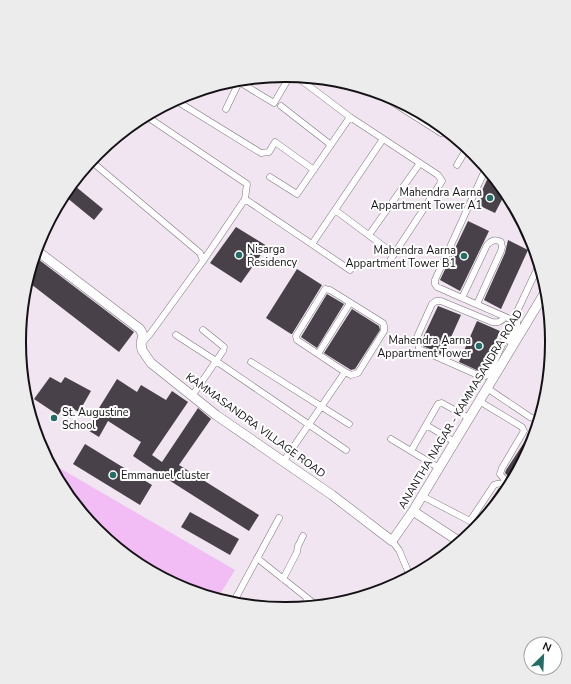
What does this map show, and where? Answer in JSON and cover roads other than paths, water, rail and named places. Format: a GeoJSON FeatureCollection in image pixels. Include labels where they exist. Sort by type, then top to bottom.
{"type":"FeatureCollection","features":[{"type":"Feature","properties":{"kind":"street"},"geometry":{"type":"LineString","coordinates":[[246,86],[274,103],[286,82]]}},
{"type":"Feature","properties":{"kind":"street"},"geometry":{"type":"LineString","coordinates":[[305,83],[350,117],[438,175],[442,181],[387,265]]}},
{"type":"Feature","properties":{"kind":"street"},"geometry":{"type":"LineString","coordinates":[[226,109],[235,87]]}},
{"type":"Feature","properties":{"kind":"street"},"geometry":{"type":"LineString","coordinates":[[182,104],[261,153],[269,152],[275,142],[314,170]]}},
{"type":"Feature","properties":{"kind":"street"},"geometry":{"type":"LineString","coordinates":[[281,106],[331,145]]}},
{"type":"Feature","properties":{"kind":"street"},"geometry":{"type":"LineString","coordinates":[[270,177],[297,194],[350,117]]}},
{"type":"Feature","properties":{"kind":"street"},"geometry":{"type":"LineString","coordinates":[[141,343],[150,334],[203,261],[245,199],[247,184],[151,120]]}},
{"type":"Feature","properties":{"kind":"street"},"geometry":{"type":"LineString","coordinates":[[312,244],[383,139]]}},
{"type":"Feature","properties":{"kind":"street"},"geometry":{"type":"LineString","coordinates":[[457,165],[464,154]]}},
{"type":"Feature","properties":{"kind":"street"},"geometry":{"type":"LineString","coordinates":[[369,235],[420,163]]}},
{"type":"Feature","properties":{"kind":"street"},"geometry":{"type":"LineString","coordinates":[[96,165],[200,253],[203,261]]}},
{"type":"Feature","properties":{"kind":"street"},"geometry":{"type":"LineString","coordinates":[[483,174],[435,280],[435,284],[438,287],[517,322],[509,341],[513,345]]}},
{"type":"Feature","properties":{"kind":"street"},"geometry":{"type":"LineString","coordinates":[[245,199],[350,270]]}},
{"type":"Feature","properties":{"kind":"street"},"geometry":{"type":"LineString","coordinates":[[335,210],[394,254]]}},
{"type":"Feature","properties":{"kind":"street"},"geometry":{"type":"LineString","coordinates":[[462,298],[487,245],[491,241],[496,240],[501,242],[501,251],[476,304]]}},
{"type":"Feature","properties":{"kind":"street","name":"KAMMASANDRA VILLAGE ROAD"},"geometry":{"type":"LineString","coordinates":[[42,254],[140,329],[143,335],[141,343],[144,353],[151,363],[192,396],[283,462],[332,495],[392,541],[399,550],[408,571]]}},
{"type":"Feature","properties":{"kind":"street"},"geometry":{"type":"LineString","coordinates":[[505,317],[497,323],[492,322],[441,301],[436,301],[432,304],[417,337],[419,349],[480,376],[489,374],[535,273]]}},
{"type":"Feature","properties":{"kind":"street"},"geometry":{"type":"LineString","coordinates":[[325,289],[330,290],[383,323],[384,331],[358,373],[351,375],[344,372],[318,354],[302,345],[297,340],[296,336],[325,289]]}},
{"type":"Feature","properties":{"kind":"street","name":"ANANTHA NAGAR - KAMMASANDRA ROAD"},"geometry":{"type":"LineString","coordinates":[[392,541],[413,511],[541,297]]}},
{"type":"Feature","properties":{"kind":"street"},"geometry":{"type":"LineString","coordinates":[[318,354],[350,302]]}},
{"type":"Feature","properties":{"kind":"street"},"geometry":{"type":"LineString","coordinates":[[192,396],[223,351],[224,347],[203,330]]}},
{"type":"Feature","properties":{"kind":"street"},"geometry":{"type":"LineString","coordinates":[[176,335],[346,450]]}},
{"type":"Feature","properties":{"kind":"street"},"geometry":{"type":"LineString","coordinates":[[251,362],[349,424]]}},
{"type":"Feature","properties":{"kind":"street"},"geometry":{"type":"LineString","coordinates":[[283,462],[344,372]]}},
{"type":"Feature","properties":{"kind":"street"},"geometry":{"type":"LineString","coordinates":[[487,388],[533,418]]}},
{"type":"Feature","properties":{"kind":"street"},"geometry":{"type":"LineString","coordinates":[[479,401],[522,427],[524,431],[502,468],[500,474],[505,480]]}},
{"type":"Feature","properties":{"kind":"street"},"geometry":{"type":"LineString","coordinates":[[411,451],[438,404],[442,403],[469,418]]}},
{"type":"Feature","properties":{"kind":"street"},"geometry":{"type":"LineString","coordinates":[[426,425],[455,442]]}},
{"type":"Feature","properties":{"kind":"street"},"geometry":{"type":"LineString","coordinates":[[391,439],[439,468]]}},
{"type":"Feature","properties":{"kind":"street"},"geometry":{"type":"LineString","coordinates":[[422,496],[470,521],[494,485],[498,483],[502,484]]}},
{"type":"Feature","properties":{"kind":"street"},"geometry":{"type":"LineString","coordinates":[[413,511],[455,539]]}},
{"type":"Feature","properties":{"kind":"street"},"geometry":{"type":"LineString","coordinates":[[236,597],[279,518]]}},
{"type":"Feature","properties":{"kind":"street"},"geometry":{"type":"LineString","coordinates":[[282,579],[297,552],[303,536]]}},
{"type":"Feature","properties":{"kind":"street"},"geometry":{"type":"LineString","coordinates":[[257,558],[307,599]]}},
{"type":"Feature","properties":{"kind":"place","name":"Mahendra Aarna Appartment Tower A1"},"geometry":{"type":"Point","coordinates":[490,198]}},
{"type":"Feature","properties":{"kind":"place","name":"Nisarga Residency"},"geometry":{"type":"Point","coordinates":[239,255]}},
{"type":"Feature","properties":{"kind":"place","name":"Mahendra Aarna Appartment Tower B1"},"geometry":{"type":"Point","coordinates":[464,256]}},
{"type":"Feature","properties":{"kind":"place","name":"Mahendra Aarna Appartment Tower"},"geometry":{"type":"Point","coordinates":[479,346]}},
{"type":"Feature","properties":{"kind":"place","name":"St. Augustine School"},"geometry":{"type":"Point","coordinates":[54,418]}},
{"type":"Feature","properties":{"kind":"place","name":"Emmanuel cluster"},"geometry":{"type":"Point","coordinates":[113,475]}}]}
